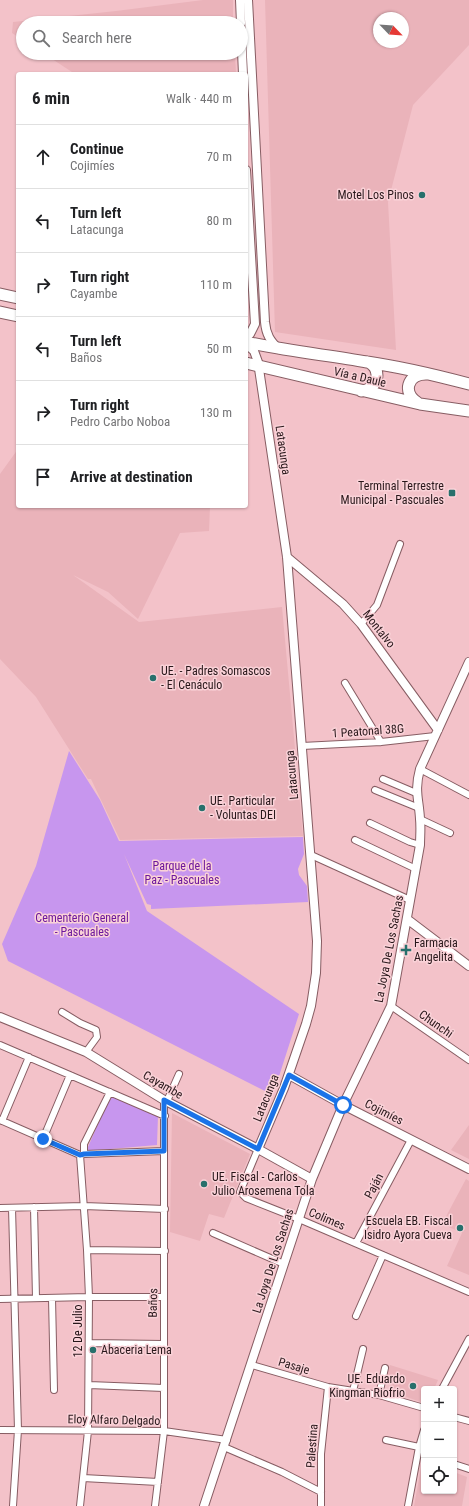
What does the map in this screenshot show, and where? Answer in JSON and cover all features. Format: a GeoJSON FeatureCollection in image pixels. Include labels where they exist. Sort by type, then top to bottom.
{"type":"FeatureCollection","features":[{"type":"Feature","properties":{"kind":"highway"},"geometry":{"type":"LineString","coordinates":[[0,294],[16,298]]}},
{"type":"Feature","properties":{"kind":"highway"},"geometry":{"type":"LineString","coordinates":[[0,312],[16,316]]}},
{"type":"Feature","properties":{"kind":"highway","name":"Vía a Daule"},"geometry":{"type":"LineString","coordinates":[[248,343],[367,362],[431,374],[469,384]]}},
{"type":"Feature","properties":{"kind":"highway"},"geometry":{"type":"LineString","coordinates":[[361,391],[373,387],[377,379],[376,370],[367,362]]}},
{"type":"Feature","properties":{"kind":"highway","name":"Vía a Daule"},"geometry":{"type":"LineString","coordinates":[[248,363],[420,404],[469,411]]}},
{"type":"Feature","properties":{"kind":"highway"},"geometry":{"type":"LineString","coordinates":[[420,404],[411,398],[408,392],[408,385],[417,375],[431,374]]}},
{"type":"Feature","properties":{"kind":"street"},"geometry":{"type":"LineString","coordinates":[[240,0],[241,16]]}},
{"type":"Feature","properties":{"kind":"street"},"geometry":{"type":"LineString","coordinates":[[248,0],[266,331],[273,343],[279,349]]}},
{"type":"Feature","properties":{"kind":"street"},"geometry":{"type":"LineString","coordinates":[[242,60],[243,72]]}},
{"type":"Feature","properties":{"kind":"street"},"geometry":{"type":"LineString","coordinates":[[248,176],[257,176]]}},
{"type":"Feature","properties":{"kind":"street"},"geometry":{"type":"LineString","coordinates":[[248,209],[255,324],[248,336]]}},
{"type":"Feature","properties":{"kind":"street","name":"Latacunga"},"geometry":{"type":"LineString","coordinates":[[243,1196],[240,1192],[289,1075],[306,1024],[311,1006],[316,973],[317,941],[287,557],[259,366],[256,355],[248,345]]}},
{"type":"Feature","properties":{"kind":"street"},"geometry":{"type":"LineString","coordinates":[[361,624],[377,605],[400,544]]}},
{"type":"Feature","properties":{"kind":"street","name":"Montalvo"},"geometry":{"type":"LineString","coordinates":[[287,557],[343,604],[361,624],[437,733]]}},
{"type":"Feature","properties":{"kind":"street","name":"La Joya De Los Sachas"},"geometry":{"type":"LineString","coordinates":[[204,1506],[252,1365],[312,1179],[343,1105],[391,1006],[420,845],[420,819],[416,793],[417,781],[420,769],[469,662]]}},
{"type":"Feature","properties":{"kind":"street"},"geometry":{"type":"LineString","coordinates":[[345,682],[381,742]]}},
{"type":"Feature","properties":{"kind":"street","name":"1 Peatonal 38G"},"geometry":{"type":"LineString","coordinates":[[302,746],[381,742],[437,733]]}},
{"type":"Feature","properties":{"kind":"street"},"geometry":{"type":"LineString","coordinates":[[420,769],[469,794]]}},
{"type":"Feature","properties":{"kind":"street"},"geometry":{"type":"LineString","coordinates":[[383,779],[416,793]]}},
{"type":"Feature","properties":{"kind":"street"},"geometry":{"type":"LineString","coordinates":[[375,790],[419,808]]}},
{"type":"Feature","properties":{"kind":"street"},"geometry":{"type":"LineString","coordinates":[[420,819],[450,833]]}},
{"type":"Feature","properties":{"kind":"street"},"geometry":{"type":"LineString","coordinates":[[370,823],[410,842],[420,845]]}},
{"type":"Feature","properties":{"kind":"street"},"geometry":{"type":"LineString","coordinates":[[356,840],[416,869]]}},
{"type":"Feature","properties":{"kind":"street"},"geometry":{"type":"LineString","coordinates":[[311,855],[410,900]]}},
{"type":"Feature","properties":{"kind":"street"},"geometry":{"type":"LineString","coordinates":[[407,919],[469,966]]}},
{"type":"Feature","properties":{"kind":"street","name":"Chunchi"},"geometry":{"type":"LineString","coordinates":[[391,1006],[469,1060]]}},
{"type":"Feature","properties":{"kind":"street"},"geometry":{"type":"LineString","coordinates":[[62,1012],[80,1023],[96,1030],[97,1037],[86,1052]]}},
{"type":"Feature","properties":{"kind":"street","name":"Cayambe"},"geometry":{"type":"LineString","coordinates":[[0,1017],[86,1052],[166,1101],[312,1179]]}},
{"type":"Feature","properties":{"kind":"street"},"geometry":{"type":"LineString","coordinates":[[0,1045],[165,1116]]}},
{"type":"Feature","properties":{"kind":"street"},"geometry":{"type":"LineString","coordinates":[[29,1057],[1,1121],[82,1154],[164,1151]]}},
{"type":"Feature","properties":{"kind":"street"},"geometry":{"type":"LineString","coordinates":[[166,1101],[179,1074]]}},
{"type":"Feature","properties":{"kind":"street"},"geometry":{"type":"LineString","coordinates":[[43,1139],[70,1075]]}},
{"type":"Feature","properties":{"kind":"street","name":"Cojimíes"},"geometry":{"type":"LineString","coordinates":[[289,1075],[343,1105],[469,1169]]}},
{"type":"Feature","properties":{"kind":"street","name":"12 De Julio"},"geometry":{"type":"LineString","coordinates":[[80,1506],[88,1431],[89,1385],[89,1297],[82,1154],[84,1144],[110,1092]]}},
{"type":"Feature","properties":{"kind":"street","name":"Baños"},"geometry":{"type":"LineString","coordinates":[[155,1506],[164,1431],[164,1151],[166,1101]]}},
{"type":"Feature","properties":{"kind":"street","name":"Paján"},"geometry":{"type":"LineString","coordinates":[[356,1243],[411,1140]]}},
{"type":"Feature","properties":{"kind":"street","name":"Colimes"},"geometry":{"type":"LineString","coordinates":[[243,1196],[469,1292]]}},
{"type":"Feature","properties":{"kind":"street"},"geometry":{"type":"LineString","coordinates":[[0,1208],[84,1206],[165,1209]]}},
{"type":"Feature","properties":{"kind":"street"},"geometry":{"type":"LineString","coordinates":[[34,1207],[36,1298]]}},
{"type":"Feature","properties":{"kind":"street"},"geometry":{"type":"LineString","coordinates":[[12,1208],[18,1430],[13,1506]]}},
{"type":"Feature","properties":{"kind":"street"},"geometry":{"type":"LineString","coordinates":[[213,1233],[284,1264]]}},
{"type":"Feature","properties":{"kind":"street"},"geometry":{"type":"LineString","coordinates":[[87,1250],[165,1251]]}},
{"type":"Feature","properties":{"kind":"street"},"geometry":{"type":"LineString","coordinates":[[356,1316],[383,1255]]}},
{"type":"Feature","properties":{"kind":"street"},"geometry":{"type":"LineString","coordinates":[[0,1299],[164,1297]]}},
{"type":"Feature","properties":{"kind":"street"},"geometry":{"type":"LineString","coordinates":[[52,1298],[54,1390]]}},
{"type":"Feature","properties":{"kind":"street"},"geometry":{"type":"LineString","coordinates":[[444,1386],[469,1339]]}},
{"type":"Feature","properties":{"kind":"street"},"geometry":{"type":"LineString","coordinates":[[89,1343],[163,1344]]}},
{"type":"Feature","properties":{"kind":"street"},"geometry":{"type":"LineString","coordinates":[[353,1391],[363,1349]]}},
{"type":"Feature","properties":{"kind":"street","name":"Pasaje"},"geometry":{"type":"LineString","coordinates":[[252,1365],[328,1387],[379,1395],[421,1407]]}},
{"type":"Feature","properties":{"kind":"street"},"geometry":{"type":"LineString","coordinates":[[379,1395],[385,1368]]}},
{"type":"Feature","properties":{"kind":"street"},"geometry":{"type":"LineString","coordinates":[[89,1385],[164,1388]]}},
{"type":"Feature","properties":{"kind":"street","name":"Palestina"},"geometry":{"type":"LineString","coordinates":[[321,1506],[321,1454],[328,1387]]}},
{"type":"Feature","properties":{"kind":"street"},"geometry":{"type":"LineString","coordinates":[[457,1417],[469,1421]]}},
{"type":"Feature","properties":{"kind":"street","name":"Eloy Alfaro Delgado"},"geometry":{"type":"LineString","coordinates":[[0,1430],[164,1431],[226,1443],[321,1492]]}},
{"type":"Feature","properties":{"kind":"street"},"geometry":{"type":"LineString","coordinates":[[386,1440],[420,1452],[408,1506]]}},
{"type":"Feature","properties":{"kind":"street"},"geometry":{"type":"LineString","coordinates":[[457,1465],[469,1469]]}},
{"type":"Feature","properties":{"kind":"street"},"geometry":{"type":"LineString","coordinates":[[83,1478],[158,1482]]}},
{"type":"Feature","properties":{"kind":"shaded area"},"geometry":{"type":"Polygon","coordinates":[[[203,0],[233,0],[233,16],[69,16],[203,0]]]}},
{"type":"Feature","properties":{"kind":"shaded area"},"geometry":{"type":"Polygon","coordinates":[[[265,0],[469,0],[469,45],[413,105],[388,202],[396,350],[275,332],[265,0]]]}},
{"type":"Feature","properties":{"kind":"shaded area"},"geometry":{"type":"Polygon","coordinates":[[[13,22],[16,22],[16,36],[12,33],[13,22]]]}},
{"type":"Feature","properties":{"kind":"shaded area"},"geometry":{"type":"Polygon","coordinates":[[[54,60],[235,60],[236,72],[72,72],[54,60]]]}},
{"type":"Feature","properties":{"kind":"shaded area","name":"UE. - Padres Somascos - El Cenáculo"},"geometry":{"type":"Polygon","coordinates":[[[16,452],[16,508],[210,508],[209,531],[180,533],[138,619],[108,592],[73,575],[139,622],[282,607],[303,836],[120,840],[91,779],[88,779],[36,697],[0,659],[0,474],[16,452]]]}},
{"type":"Feature","properties":{"kind":"shaded area","name":"UE. Fiscal - Carlos Julio Arosemena Tola"},"geometry":{"type":"Polygon","coordinates":[[[172,1113],[250,1154],[224,1218],[209,1214],[200,1241],[170,1232],[172,1113]]]}},
{"type":"Feature","properties":{"kind":"shaded area"},"geometry":{"type":"Polygon","coordinates":[[[469,1125],[469,1159],[451,1150],[469,1125]]]}},
{"type":"Feature","properties":{"kind":"shaded area","name":"Escuela EB. Fiscal Isidro Ayora Cueva"},"geometry":{"type":"Polygon","coordinates":[[[466,1179],[469,1181],[469,1275],[447,1266],[462,1233],[442,1224],[466,1179]]]}},
{"type":"Feature","properties":{"kind":"shaded area","name":"UE. Eduardo Kingman Riofrio"},"geometry":{"type":"Polygon","coordinates":[[[390,1365],[438,1380],[435,1386],[421,1386],[421,1402],[389,1391],[391,1384],[385,1381],[390,1365]]]}},
{"type":"Feature","properties":{"kind":"shaded area"},"geometry":{"type":"Polygon","coordinates":[[[421,1468],[421,1494],[457,1494],[457,1473],[467,1477],[462,1506],[414,1506],[421,1468]]]}},
{"type":"Feature","properties":{"kind":"green space","name":"Cementerio General - Pascuales"},"geometry":{"type":"Polygon","coordinates":[[[69,751],[100,800],[119,841],[303,837],[304,854],[298,869],[299,875],[307,886],[308,902],[151,909],[151,905],[147,904],[124,854],[147,911],[299,1014],[273,1095],[8,961],[2,944],[36,866],[69,751]]]}},
{"type":"Feature","properties":{"kind":"green space"},"geometry":{"type":"Polygon","coordinates":[[[111,1094],[158,1116],[157,1145],[87,1151],[111,1094]]]}},
{"type":"Feature","properties":{"kind":"place","name":"Motel Los Pinos"},"geometry":{"type":"Point","coordinates":[422,195]}},
{"type":"Feature","properties":{"kind":"place","name":"Terminal Terrestre Municipal - Pascuales"},"geometry":{"type":"Point","coordinates":[452,493]}},
{"type":"Feature","properties":{"kind":"place","name":"UE. - Padres Somascos - El Cenáculo"},"geometry":{"type":"Point","coordinates":[153,678]}},
{"type":"Feature","properties":{"kind":"place","name":"UE. Particular - Voluntas DEI"},"geometry":{"type":"Point","coordinates":[202,808]}},
{"type":"Feature","properties":{"kind":"place","name":"Farmacia Angelita"},"geometry":{"type":"Point","coordinates":[406,950]}},
{"type":"Feature","properties":{"kind":"place","name":"UE. Fiscal - Carlos Julio Arosemena Tola"},"geometry":{"type":"Point","coordinates":[204,1184]}},
{"type":"Feature","properties":{"kind":"place","name":"Escuela EB. Fiscal Isidro Ayora Cueva"},"geometry":{"type":"Point","coordinates":[460,1228]}},
{"type":"Feature","properties":{"kind":"place","name":"Abaceria Lema"},"geometry":{"type":"Point","coordinates":[93,1350]}},
{"type":"Feature","properties":{"kind":"place","name":"UE. Eduardo Kingman Riofrio"},"geometry":{"type":"Point","coordinates":[413,1386]}},
{"type":"Feature","properties":{"kind":"route"},"geometry":{"type":"LineString","coordinates":[[43,1139],[80,1155],[164,1151],[164,1100],[258,1149],[289,1075],[343,1105]]}},
{"type":"Feature","properties":{"kind":"park label","name":"Parque de la Paz - Pascuales"},"geometry":{"type":"Point","coordinates":[182,873]}}]}
